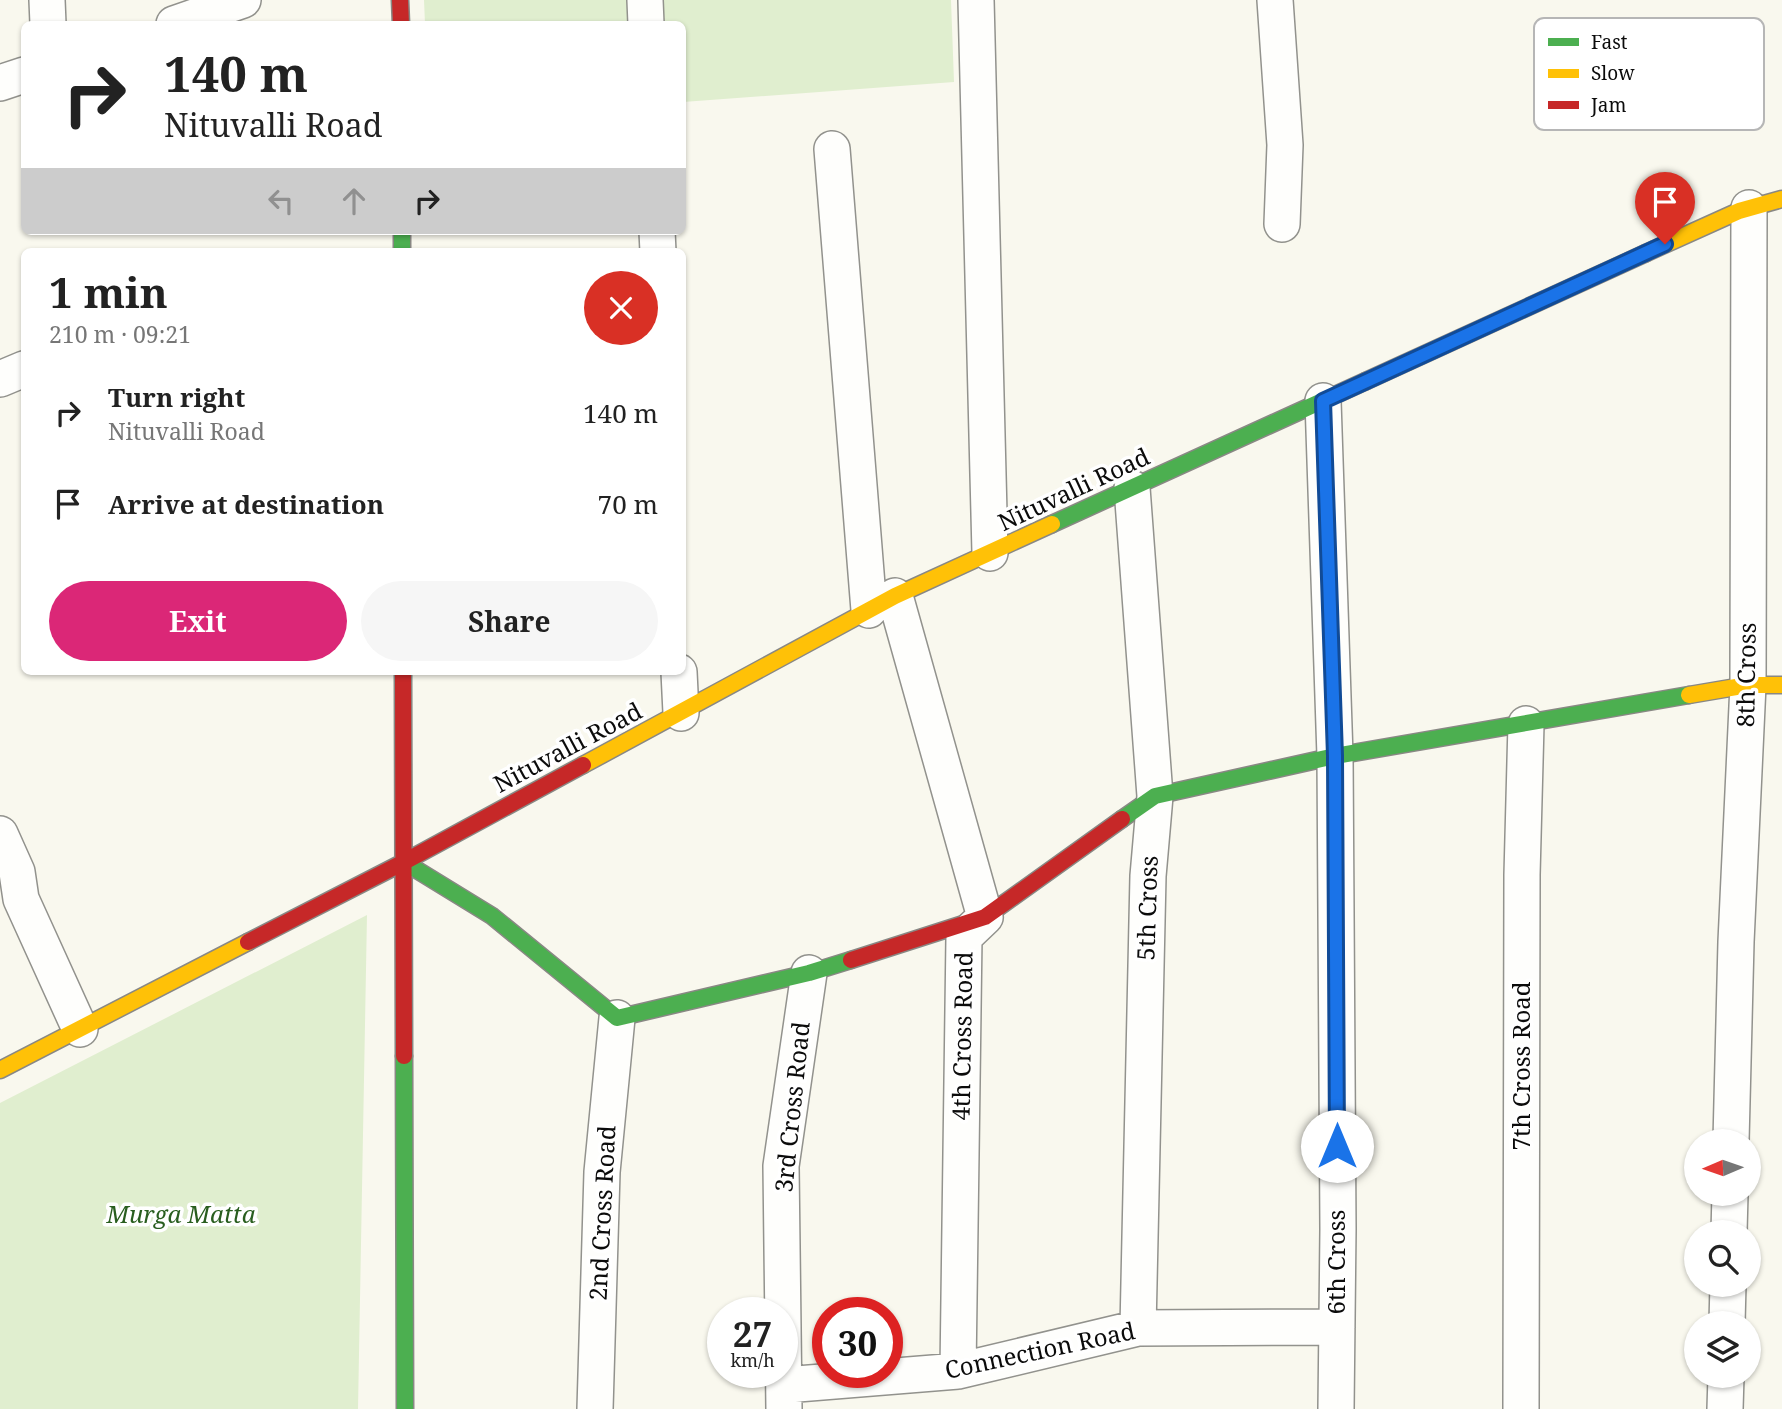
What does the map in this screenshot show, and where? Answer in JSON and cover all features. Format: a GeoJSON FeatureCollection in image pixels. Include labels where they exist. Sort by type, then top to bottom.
{"type":"FeatureCollection","features":[{"type":"Feature","properties":{"kind":"street"},"geometry":{"type":"LineString","coordinates":[[47,0],[48,21]]}},
{"type":"Feature","properties":{"kind":"street"},"geometry":{"type":"LineString","coordinates":[[400,0],[401,21]]}},
{"type":"Feature","properties":{"kind":"street"},"geometry":{"type":"LineString","coordinates":[[645,0],[646,21]]}},
{"type":"Feature","properties":{"kind":"street"},"geometry":{"type":"LineString","coordinates":[[976,0],[990,553]]}},
{"type":"Feature","properties":{"kind":"street"},"geometry":{"type":"LineString","coordinates":[[1275,0],[1285,145],[1282,224]]}},
{"type":"Feature","properties":{"kind":"street"},"geometry":{"type":"LineString","coordinates":[[186,21],[240,7]]}},
{"type":"Feature","properties":{"kind":"street"},"geometry":{"type":"LineString","coordinates":[[0,83],[21,76]]}},
{"type":"Feature","properties":{"kind":"street","name":"4th Cross Road"},"geometry":{"type":"LineString","coordinates":[[832,149],[882,603],[985,916],[964,937],[958,1371]]}},
{"type":"Feature","properties":{"kind":"street","name":"Nituvalli Road"},"geometry":{"type":"LineString","coordinates":[[0,1070],[404,862],[882,603],[1739,211],[1782,199]]}},
{"type":"Feature","properties":{"kind":"street","name":"8th Cross"},"geometry":{"type":"LineString","coordinates":[[1731,1129],[1736,942],[1765,685],[1749,208]]}},
{"type":"Feature","properties":{"kind":"street"},"geometry":{"type":"LineString","coordinates":[[0,379],[21,370]]}},
{"type":"Feature","properties":{"kind":"street","name":"6th Cross"},"geometry":{"type":"LineString","coordinates":[[1323,401],[1335,756],[1336,1409]]}},
{"type":"Feature","properties":{"kind":"street","name":"5th Cross"},"geometry":{"type":"LineString","coordinates":[[1132,488],[1154,796],[1148,876],[1138,1328]]}},
{"type":"Feature","properties":{"kind":"street"},"geometry":{"type":"LineString","coordinates":[[404,675],[405,1409]]}},
{"type":"Feature","properties":{"kind":"street"},"geometry":{"type":"LineString","coordinates":[[679,675],[681,713]]}},
{"type":"Feature","properties":{"kind":"street"},"geometry":{"type":"LineString","coordinates":[[404,862],[492,916],[617,1018],[809,973],[985,916],[1154,796],[1335,756],[1765,685]]}},
{"type":"Feature","properties":{"kind":"street","name":"7th Cross Road"},"geometry":{"type":"LineString","coordinates":[[1521,1409],[1522,875],[1526,724]]}},
{"type":"Feature","properties":{"kind":"street"},"geometry":{"type":"LineString","coordinates":[[0,834],[17,872],[10,904],[80,1029]]}},
{"type":"Feature","properties":{"kind":"street","name":"3rd Cross Road"},"geometry":{"type":"LineString","coordinates":[[785,1397],[781,1166],[809,973]]}},
{"type":"Feature","properties":{"kind":"street","name":"2nd Cross Road"},"geometry":{"type":"LineString","coordinates":[[595,1409],[602,1172],[617,1018]]}},
{"type":"Feature","properties":{"kind":"street","name":"Connection Road"},"geometry":{"type":"LineString","coordinates":[[785,1397],[958,1371],[1138,1328],[1337,1327]]}},
{"type":"Feature","properties":{"kind":"street"},"geometry":{"type":"LineString","coordinates":[[1725,1409],[1726,1388]]}},
{"type":"Feature","properties":{"kind":"green space"},"geometry":{"type":"Polygon","coordinates":[[[424,0],[951,0],[954,82],[686,102],[686,21],[425,21],[424,0]]]}},
{"type":"Feature","properties":{"kind":"green space","name":"Murga Matta"},"geometry":{"type":"Polygon","coordinates":[[[367,915],[358,1409],[0,1409],[0,1103],[367,915]]]}},
{"type":"Feature","properties":{"kind":"traffic: fast"},"geometry":{"type":"LineString","coordinates":[[402,235],[402,248]]}},
{"type":"Feature","properties":{"kind":"traffic: fast"},"geometry":{"type":"LineString","coordinates":[[1052,524],[1366,381]]}},
{"type":"Feature","properties":{"kind":"traffic: fast"},"geometry":{"type":"LineString","coordinates":[[1122,819],[1155,796],[1335,756],[1689,695]]}},
{"type":"Feature","properties":{"kind":"traffic: fast"},"geometry":{"type":"LineString","coordinates":[[404,862],[492,916],[617,1018],[809,973],[851,960]]}},
{"type":"Feature","properties":{"kind":"traffic: fast"},"geometry":{"type":"LineString","coordinates":[[404,1056],[405,1409]]}},
{"type":"Feature","properties":{"kind":"traffic: slow"},"geometry":{"type":"LineString","coordinates":[[1646,253],[1739,211],[1782,199]]}},
{"type":"Feature","properties":{"kind":"traffic: slow"},"geometry":{"type":"LineString","coordinates":[[583,765],[895,596],[1052,524]]}},
{"type":"Feature","properties":{"kind":"traffic: slow"},"geometry":{"type":"LineString","coordinates":[[1689,695],[1748,685],[1782,685]]}},
{"type":"Feature","properties":{"kind":"traffic: slow"},"geometry":{"type":"LineString","coordinates":[[0,1070],[248,942]]}},
{"type":"Feature","properties":{"kind":"traffic: jam"},"geometry":{"type":"LineString","coordinates":[[400,0],[401,21]]}},
{"type":"Feature","properties":{"kind":"traffic: jam"},"geometry":{"type":"LineString","coordinates":[[1366,381],[1646,253]]}},
{"type":"Feature","properties":{"kind":"traffic: jam"},"geometry":{"type":"LineString","coordinates":[[403,675],[404,1056]]}},
{"type":"Feature","properties":{"kind":"traffic: jam"},"geometry":{"type":"LineString","coordinates":[[248,942],[404,862],[583,765]]}},
{"type":"Feature","properties":{"kind":"traffic: jam"},"geometry":{"type":"LineString","coordinates":[[851,960],[985,917],[1122,819]]}},
{"type":"Feature","properties":{"kind":"route"},"geometry":{"type":"LineString","coordinates":[[1337,1146],[1335,756],[1323,401],[1665,244]]}}]}
